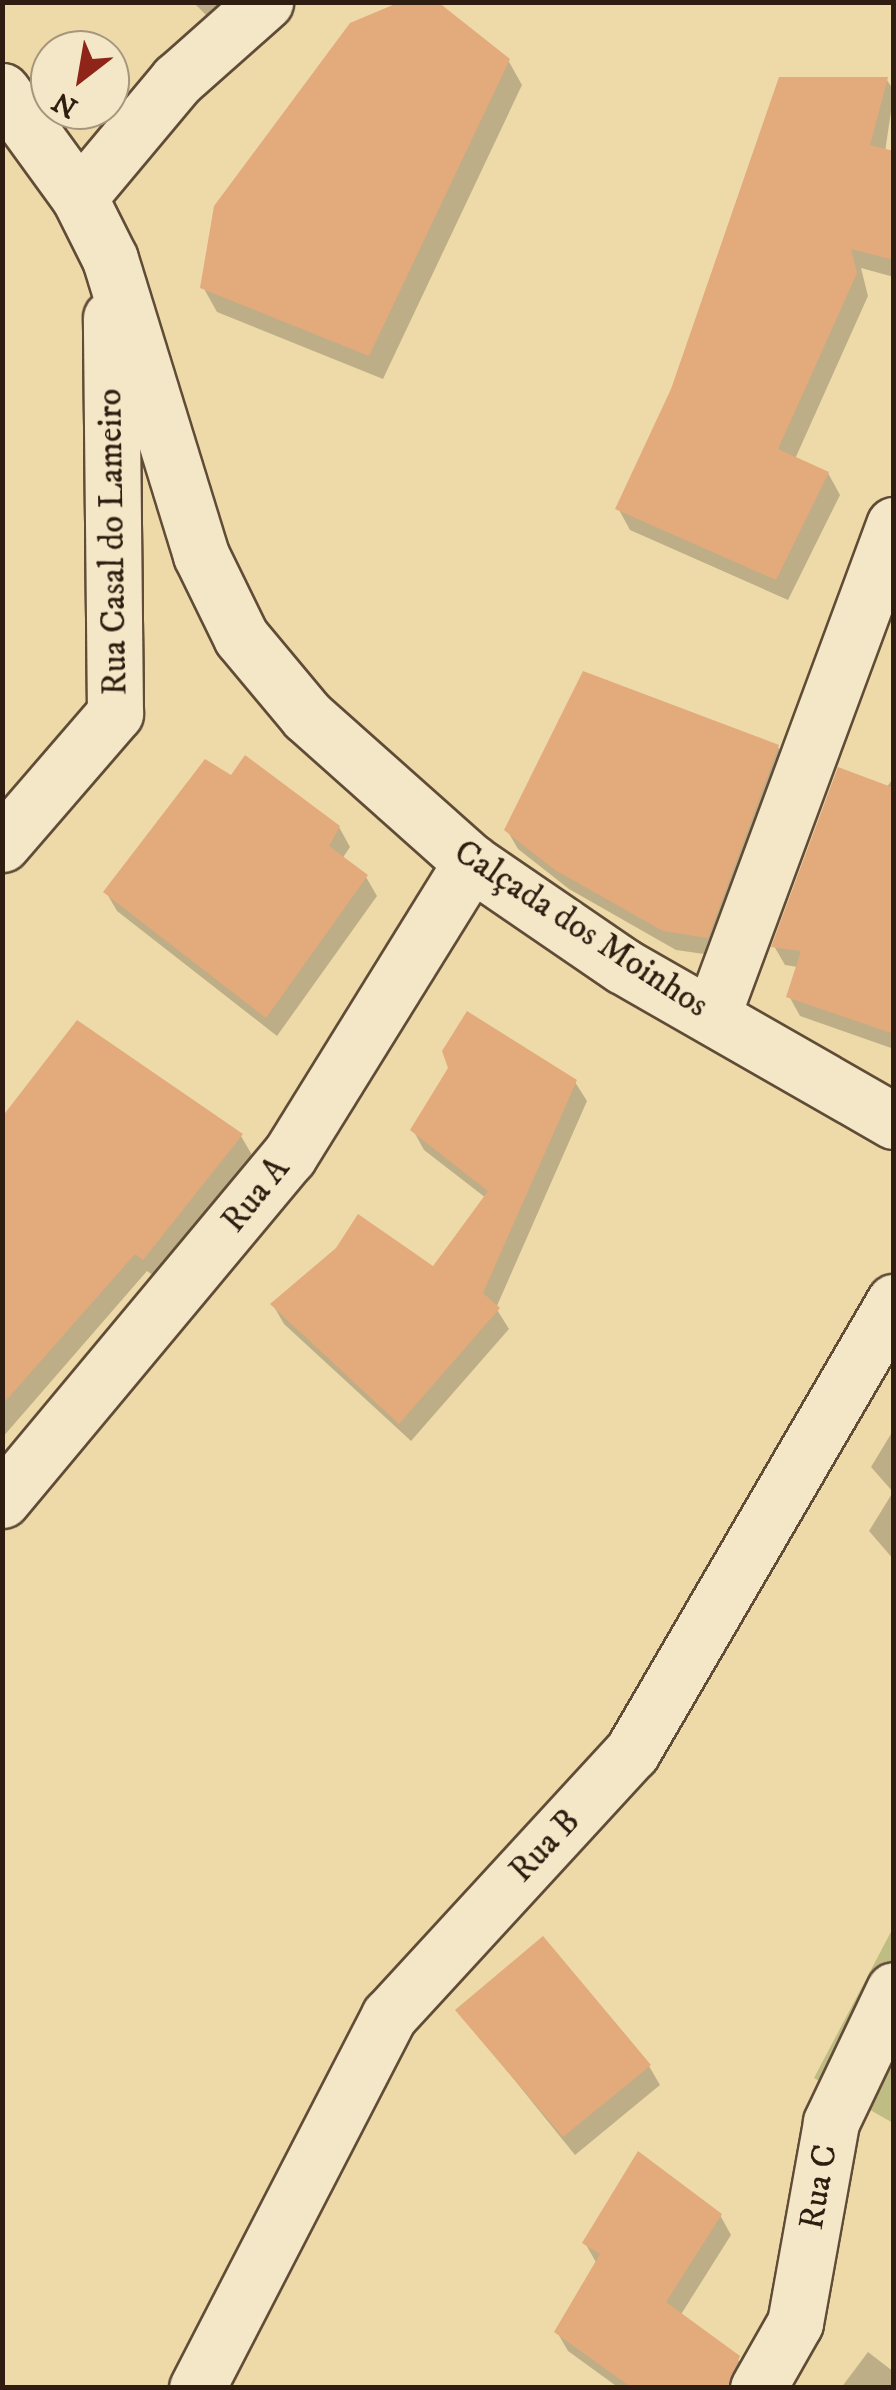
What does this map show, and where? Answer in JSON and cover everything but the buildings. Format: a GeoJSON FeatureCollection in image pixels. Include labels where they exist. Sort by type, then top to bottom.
{"type":"FeatureCollection","features":[{"type":"Feature","properties":{"kind":"street"},"geometry":{"type":"LineString","coordinates":[[66,178],[265,2]]}},
{"type":"Feature","properties":{"kind":"street"},"geometry":{"type":"LineString","coordinates":[[2,92],[66,178]]}},
{"type":"Feature","properties":{"kind":"street"},"geometry":{"type":"LineString","coordinates":[[2,119],[66,178]]}},
{"type":"Feature","properties":{"kind":"street","name":"Calçada dos Moinhos"},"geometry":{"type":"LineString","coordinates":[[66,178],[110,259],[201,556],[241,638],[307,716],[470,862],[624,966],[894,1121]]}},
{"type":"Feature","properties":{"kind":"street","name":"Rua Casal do Lameiro"},"geometry":{"type":"LineString","coordinates":[[2,844],[115,712],[110,259]]}},
{"type":"Feature","properties":{"kind":"street"},"geometry":{"type":"LineString","coordinates":[[712,1016],[894,525]]}},
{"type":"Feature","properties":{"kind":"street","name":"Rua A"},"geometry":{"type":"LineString","coordinates":[[2,1500],[289,1156],[470,862]]}},
{"type":"Feature","properties":{"kind":"street","name":"Rua B"},"geometry":{"type":"LineString","coordinates":[[197,2388],[389,2016],[632,1752],[894,1302]]}},
{"type":"Feature","properties":{"kind":"street","name":"Rua C"},"geometry":{"type":"LineString","coordinates":[[758,2388],[795,2323],[830,2122],[894,1990]]}},
{"type":"Feature","properties":{"kind":"shaded area"},"geometry":{"type":"Polygon","coordinates":[[[893,1928],[893,2123],[814,2078],[893,1928]]]}}]}
